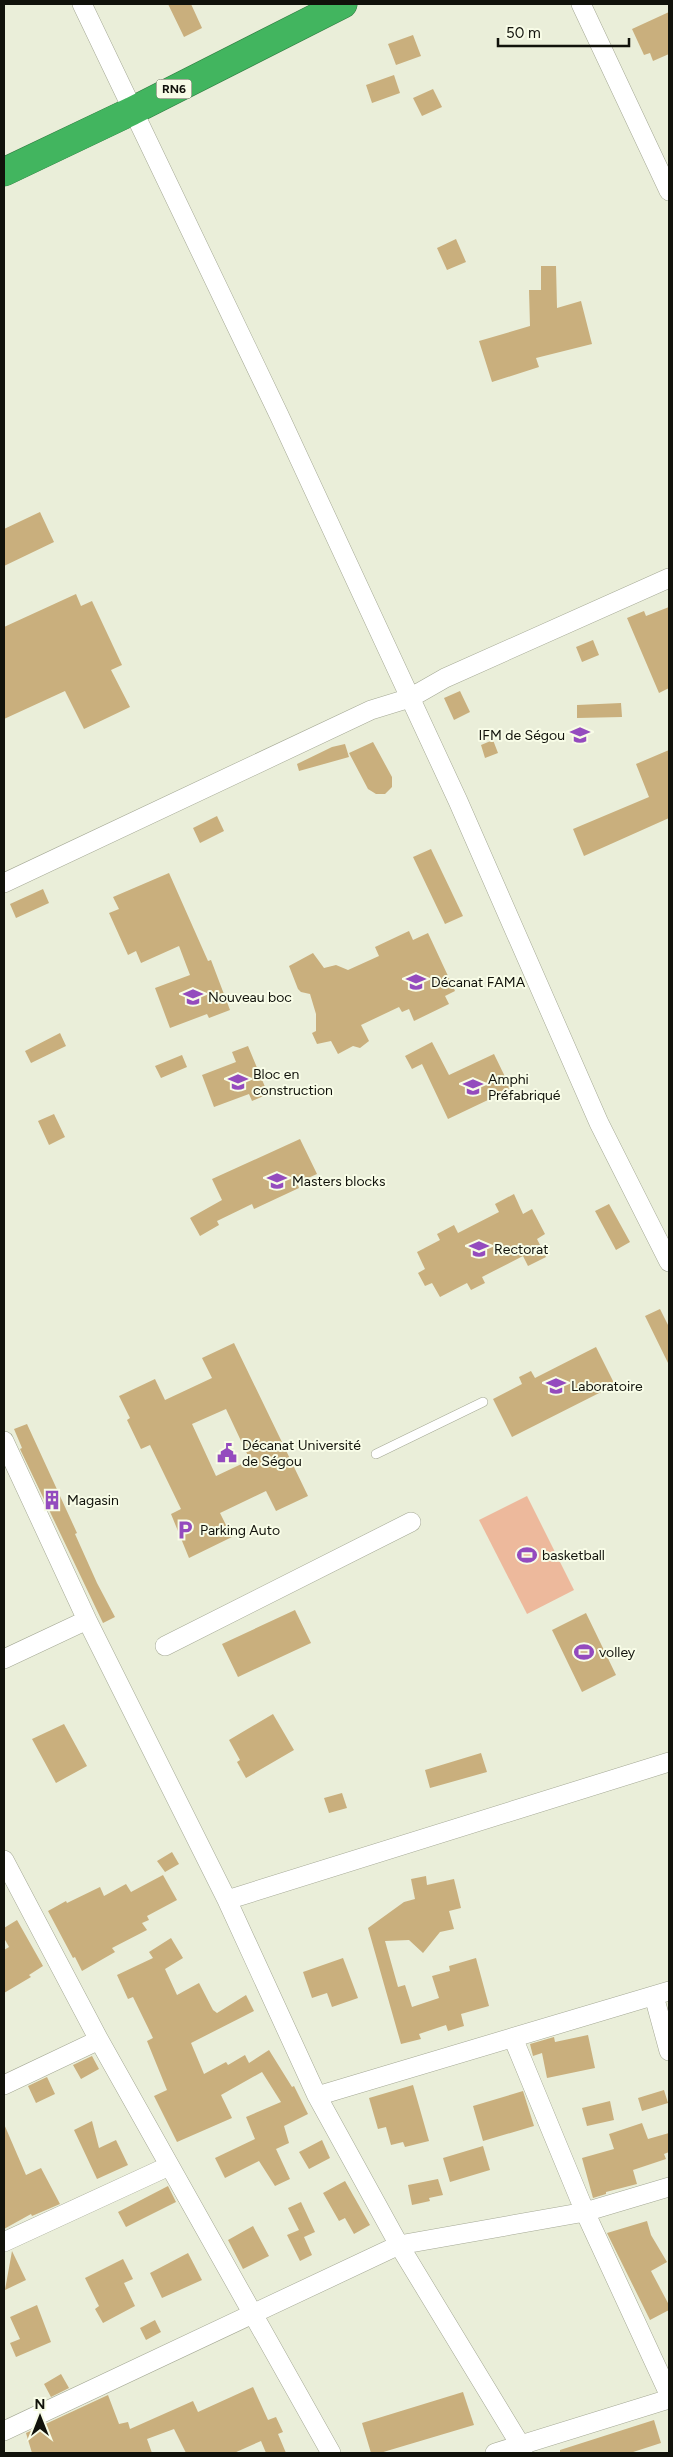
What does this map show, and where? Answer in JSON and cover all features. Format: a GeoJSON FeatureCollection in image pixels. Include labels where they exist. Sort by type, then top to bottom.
{"type":"FeatureCollection","features":[{"type":"Feature","properties":{"kind":"highway","name":"RN6"},"geometry":{"type":"LineString","coordinates":[[4,172],[132,111],[343,4]]}},
{"type":"Feature","properties":{"kind":"street"},"geometry":{"type":"LineString","coordinates":[[82,4],[280,415],[410,698],[599,1123],[669,1262]]}},
{"type":"Feature","properties":{"kind":"street"},"geometry":{"type":"LineString","coordinates":[[581,4],[669,191]]}},
{"type":"Feature","properties":{"kind":"street"},"geometry":{"type":"LineString","coordinates":[[4,883],[371,710],[410,698],[445,678],[669,578]]}},
{"type":"Feature","properties":{"kind":"street"},"geometry":{"type":"LineString","coordinates":[[4,1441],[87,1620],[227,1900],[317,2096],[399,2245],[522,2450]]}},
{"type":"Feature","properties":{"kind":"street"},"geometry":{"type":"LineString","coordinates":[[165,1646],[411,1522]]}},
{"type":"Feature","properties":{"kind":"street"},"geometry":{"type":"LineString","coordinates":[[4,1659],[87,1620]]}},
{"type":"Feature","properties":{"kind":"street"},"geometry":{"type":"LineString","coordinates":[[227,1900],[669,1762]]}},
{"type":"Feature","properties":{"kind":"street"},"geometry":{"type":"LineString","coordinates":[[4,1860],[169,2166],[330,2453]]}},
{"type":"Feature","properties":{"kind":"street"},"geometry":{"type":"LineString","coordinates":[[317,2096],[662,1993],[669,2051]]}},
{"type":"Feature","properties":{"kind":"street"},"geometry":{"type":"LineString","coordinates":[[513,2038],[585,2212],[669,2394]]}},
{"type":"Feature","properties":{"kind":"street"},"geometry":{"type":"LineString","coordinates":[[4,2085],[100,2040]]}},
{"type":"Feature","properties":{"kind":"street"},"geometry":{"type":"LineString","coordinates":[[4,2242],[169,2166]]}},
{"type":"Feature","properties":{"kind":"street"},"geometry":{"type":"LineString","coordinates":[[4,2431],[399,2245],[585,2212],[669,2187]]}},
{"type":"Feature","properties":{"kind":"street"},"geometry":{"type":"LineString","coordinates":[[495,2453],[522,2450],[669,2399]]}},
{"type":"Feature","properties":{"kind":"lane"},"geometry":{"type":"LineString","coordinates":[[376,1454],[482,1402]]}},
{"type":"Feature","properties":{"kind":"shaded area","name":"basketball"},"geometry":{"type":"Polygon","coordinates":[[[527,1496],[574,1590],[527,1614],[479,1520],[527,1496]]]}},
{"type":"Feature","properties":{"kind":"building"},"geometry":{"type":"Polygon","coordinates":[[[168,4],[191,4],[202,28],[184,37],[168,4]]]}},
{"type":"Feature","properties":{"kind":"building"},"geometry":{"type":"Polygon","coordinates":[[[669,12],[669,54],[653,61],[650,53],[644,55],[632,29],[669,12]]]}},
{"type":"Feature","properties":{"kind":"building"},"geometry":{"type":"Polygon","coordinates":[[[413,35],[421,56],[396,65],[388,44],[413,35]]]}},
{"type":"Feature","properties":{"kind":"building"},"geometry":{"type":"Polygon","coordinates":[[[394,75],[400,93],[372,103],[366,85],[394,75]]]}},
{"type":"Feature","properties":{"kind":"building"},"geometry":{"type":"Polygon","coordinates":[[[433,89],[442,107],[422,116],[413,98],[433,89]]]}},
{"type":"Feature","properties":{"kind":"building"},"geometry":{"type":"Polygon","coordinates":[[[456,239],[466,262],[447,270],[437,248],[456,239]]]}},
{"type":"Feature","properties":{"kind":"building"},"geometry":{"type":"Polygon","coordinates":[[[541,266],[556,266],[557,308],[581,301],[592,344],[536,358],[539,367],[492,382],[479,341],[530,326],[529,290],[541,290],[541,266]]]}},
{"type":"Feature","properties":{"kind":"building"},"geometry":{"type":"Polygon","coordinates":[[[40,512],[54,542],[4,566],[4,529],[40,512]]]}},
{"type":"Feature","properties":{"kind":"building"},"geometry":{"type":"Polygon","coordinates":[[[76,594],[81,606],[92,601],[122,665],[111,670],[130,707],[84,729],[65,691],[4,719],[4,627],[76,594]]]}},
{"type":"Feature","properties":{"kind":"building"},"geometry":{"type":"Polygon","coordinates":[[[669,607],[669,688],[659,693],[627,618],[644,611],[646,616],[669,607]]]}},
{"type":"Feature","properties":{"kind":"building"},"geometry":{"type":"Polygon","coordinates":[[[593,640],[599,655],[582,662],[576,647],[593,640]]]}},
{"type":"Feature","properties":{"kind":"building"},"geometry":{"type":"Polygon","coordinates":[[[460,691],[470,712],[454,720],[444,698],[460,691]]]}},
{"type":"Feature","properties":{"kind":"building"},"geometry":{"type":"Polygon","coordinates":[[[621,703],[622,717],[577,718],[577,705],[621,703]]]}},
{"type":"Feature","properties":{"kind":"building"},"geometry":{"type":"Polygon","coordinates":[[[493,740],[498,753],[485,758],[481,745],[493,740]]]}},
{"type":"Feature","properties":{"kind":"building"},"geometry":{"type":"Polygon","coordinates":[[[373,742],[392,777],[392,787],[385,794],[376,794],[368,789],[349,753],[373,742]]]}},
{"type":"Feature","properties":{"kind":"building"},"geometry":{"type":"Polygon","coordinates":[[[345,744],[349,757],[299,771],[297,764],[332,747],[345,744]]]}},
{"type":"Feature","properties":{"kind":"building"},"geometry":{"type":"Polygon","coordinates":[[[669,750],[669,818],[584,856],[573,829],[649,797],[636,764],[669,750]]]}},
{"type":"Feature","properties":{"kind":"building"},"geometry":{"type":"Polygon","coordinates":[[[217,816],[224,831],[200,843],[193,828],[217,816]]]}},
{"type":"Feature","properties":{"kind":"building"},"geometry":{"type":"Polygon","coordinates":[[[431,849],[463,916],[445,924],[413,857],[431,849]]]}},
{"type":"Feature","properties":{"kind":"building"},"geometry":{"type":"Polygon","coordinates":[[[169,873],[208,961],[211,960],[230,1010],[209,1018],[207,1014],[170,1028],[155,988],[190,975],[179,946],[141,963],[136,951],[128,955],[109,913],[119,909],[113,897],[169,873]]]}},
{"type":"Feature","properties":{"kind":"building"},"geometry":{"type":"Polygon","coordinates":[[[43,889],[49,903],[16,918],[10,904],[43,889]]]}},
{"type":"Feature","properties":{"kind":"building"},"geometry":{"type":"Polygon","coordinates":[[[409,931],[413,940],[428,933],[455,991],[445,996],[449,1004],[414,1021],[409,1009],[402,1012],[399,1007],[361,1025],[369,1041],[360,1048],[353,1046],[338,1054],[331,1041],[317,1044],[312,1033],[316,1031],[316,1014],[310,994],[301,992],[298,989],[289,966],[313,953],[324,968],[336,965],[348,970],[379,956],[375,947],[409,931]]]}},
{"type":"Feature","properties":{"kind":"building"},"geometry":{"type":"Polygon","coordinates":[[[60,1033],[66,1046],[31,1063],[25,1051],[60,1033]]]}},
{"type":"Feature","properties":{"kind":"building"},"geometry":{"type":"Polygon","coordinates":[[[432,1042],[449,1075],[494,1054],[511,1089],[448,1119],[422,1064],[412,1069],[405,1056],[432,1042]]]}},
{"type":"Feature","properties":{"kind":"building"},"geometry":{"type":"Polygon","coordinates":[[[248,1046],[268,1094],[252,1101],[249,1094],[214,1107],[202,1075],[236,1062],[232,1052],[248,1046]]]}},
{"type":"Feature","properties":{"kind":"building"},"geometry":{"type":"Polygon","coordinates":[[[182,1055],[187,1067],[161,1078],[155,1066],[182,1055]]]}},
{"type":"Feature","properties":{"kind":"building"},"geometry":{"type":"Polygon","coordinates":[[[54,1114],[65,1137],[49,1145],[38,1121],[54,1114]]]}},
{"type":"Feature","properties":{"kind":"building"},"geometry":{"type":"Polygon","coordinates":[[[300,1139],[317,1174],[297,1183],[299,1188],[254,1209],[252,1204],[217,1221],[219,1225],[200,1236],[190,1218],[222,1200],[212,1179],[300,1139]]]}},
{"type":"Feature","properties":{"kind":"building"},"geometry":{"type":"Polygon","coordinates":[[[514,1194],[523,1214],[532,1209],[545,1234],[537,1239],[546,1257],[528,1266],[523,1256],[482,1277],[485,1283],[471,1290],[467,1283],[440,1297],[432,1283],[425,1286],[418,1273],[425,1269],[417,1252],[440,1240],[437,1234],[454,1225],[458,1233],[499,1212],[495,1204],[514,1194]]]}},
{"type":"Feature","properties":{"kind":"building"},"geometry":{"type":"Polygon","coordinates":[[[609,1204],[630,1242],[616,1250],[595,1211],[609,1204]]]}},
{"type":"Feature","properties":{"kind":"building"},"geometry":{"type":"Polygon","coordinates":[[[660,1309],[669,1327],[669,1365],[645,1316],[660,1309]]]}},
{"type":"Feature","properties":{"kind":"building"},"geometry":{"type":"Polygon","coordinates":[[[234,1343],[308,1496],[276,1511],[266,1491],[220,1513],[232,1537],[189,1558],[171,1514],[181,1509],[150,1445],[141,1449],[127,1420],[130,1418],[119,1396],[155,1379],[165,1400],[212,1378],[202,1358],[234,1343]],[[226,1409],[192,1424],[216,1476],[250,1460],[226,1409]]]}},
{"type":"Feature","properties":{"kind":"building"},"geometry":{"type":"Polygon","coordinates":[[[596,1347],[615,1385],[512,1437],[493,1399],[522,1384],[519,1377],[531,1371],[535,1378],[596,1347]]]}},
{"type":"Feature","properties":{"kind":"building"},"geometry":{"type":"Polygon","coordinates":[[[27,1424],[77,1533],[75,1534],[97,1583],[115,1617],[103,1623],[20,1449],[22,1448],[14,1429],[27,1424]]]}},
{"type":"Feature","properties":{"kind":"building"},"geometry":{"type":"Polygon","coordinates":[[[295,1610],[311,1643],[238,1677],[222,1644],[295,1610]]]}},
{"type":"Feature","properties":{"kind":"building","name":"volley"},"geometry":{"type":"Polygon","coordinates":[[[586,1613],[616,1675],[582,1692],[552,1630],[586,1613]]]}},
{"type":"Feature","properties":{"kind":"building"},"geometry":{"type":"Polygon","coordinates":[[[273,1714],[294,1750],[246,1778],[237,1762],[240,1760],[229,1740],[273,1714]]]}},
{"type":"Feature","properties":{"kind":"building"},"geometry":{"type":"Polygon","coordinates":[[[64,1724],[87,1766],[56,1783],[32,1739],[64,1724]]]}},
{"type":"Feature","properties":{"kind":"building"},"geometry":{"type":"Polygon","coordinates":[[[481,1753],[487,1772],[430,1788],[425,1770],[481,1753]]]}},
{"type":"Feature","properties":{"kind":"building"},"geometry":{"type":"Polygon","coordinates":[[[342,1793],[347,1808],[329,1813],[324,1798],[342,1793]]]}},
{"type":"Feature","properties":{"kind":"building"},"geometry":{"type":"Polygon","coordinates":[[[172,1852],[179,1864],[165,1872],[157,1861],[172,1852]]]}},
{"type":"Feature","properties":{"kind":"building"},"geometry":{"type":"Polygon","coordinates":[[[163,1875],[177,1900],[147,1916],[149,1920],[142,1923],[147,1930],[112,1948],[115,1952],[82,1971],[48,1911],[66,1901],[67,1903],[100,1887],[104,1896],[126,1884],[131,1892],[163,1875]]]}},
{"type":"Feature","properties":{"kind":"building"},"geometry":{"type":"Polygon","coordinates":[[[426,1876],[427,1885],[454,1879],[461,1908],[449,1911],[454,1929],[440,1932],[423,1953],[409,1940],[385,1941],[398,1987],[405,1985],[412,2007],[439,1998],[432,1976],[450,1971],[449,1966],[476,1958],[489,2006],[461,2014],[464,2026],[448,2031],[446,2025],[419,2034],[421,2039],[401,2044],[368,1928],[404,1902],[415,1899],[411,1879],[426,1876]]]}},
{"type":"Feature","properties":{"kind":"building"},"geometry":{"type":"Polygon","coordinates":[[[17,1920],[43,1966],[29,1975],[31,1977],[4,1993],[4,1950],[9,1947],[4,1938],[4,1928],[17,1920]]]}},
{"type":"Feature","properties":{"kind":"building"},"geometry":{"type":"Polygon","coordinates":[[[171,1938],[183,1958],[165,1969],[177,1995],[199,1983],[213,2010],[217,2013],[246,1995],[254,2011],[191,2043],[204,2074],[226,2062],[228,2065],[245,2055],[249,2063],[269,2050],[292,2087],[294,2086],[308,2114],[284,2126],[289,2143],[276,2149],[290,2179],[275,2186],[259,2161],[225,2178],[215,2158],[255,2139],[246,2117],[281,2102],[262,2072],[221,2095],[232,2118],[177,2142],[154,2096],[167,2090],[147,2041],[153,2038],[133,1997],[128,1999],[117,1975],[153,1958],[149,1952],[171,1938]]]}},
{"type":"Feature","properties":{"kind":"building"},"geometry":{"type":"Polygon","coordinates":[[[343,1958],[358,1998],[332,2007],[327,1993],[312,1998],[303,1972],[343,1958]]]}},
{"type":"Feature","properties":{"kind":"building"},"geometry":{"type":"Polygon","coordinates":[[[588,2035],[595,2068],[547,2078],[542,2053],[533,2056],[530,2044],[554,2037],[555,2042],[588,2035]]]}},
{"type":"Feature","properties":{"kind":"building"},"geometry":{"type":"Polygon","coordinates":[[[92,2056],[99,2069],[81,2079],[73,2065],[92,2056]]]}},
{"type":"Feature","properties":{"kind":"building"},"geometry":{"type":"Polygon","coordinates":[[[47,2077],[55,2094],[36,2103],[28,2086],[47,2077]]]}},
{"type":"Feature","properties":{"kind":"building"},"geometry":{"type":"Polygon","coordinates":[[[413,2085],[429,2141],[405,2147],[403,2142],[391,2145],[386,2127],[378,2129],[369,2098],[413,2085]]]}},
{"type":"Feature","properties":{"kind":"building"},"geometry":{"type":"Polygon","coordinates":[[[664,2090],[668,2103],[642,2111],[638,2098],[664,2090]]]}},
{"type":"Feature","properties":{"kind":"building"},"geometry":{"type":"Polygon","coordinates":[[[523,2091],[534,2126],[483,2141],[473,2106],[523,2091]]]}},
{"type":"Feature","properties":{"kind":"building"},"geometry":{"type":"Polygon","coordinates":[[[610,2101],[614,2120],[587,2126],[582,2108],[610,2101]]]}},
{"type":"Feature","properties":{"kind":"building"},"geometry":{"type":"Polygon","coordinates":[[[92,2121],[99,2148],[116,2140],[128,2165],[97,2179],[74,2130],[92,2121]]]}},
{"type":"Feature","properties":{"kind":"building"},"geometry":{"type":"Polygon","coordinates":[[[642,2123],[648,2139],[669,2133],[669,2152],[664,2154],[666,2159],[633,2170],[637,2184],[606,2192],[606,2194],[593,2198],[582,2158],[614,2149],[609,2134],[642,2123]]]}},
{"type":"Feature","properties":{"kind":"building"},"geometry":{"type":"Polygon","coordinates":[[[4,2124],[26,2175],[41,2168],[60,2204],[32,2216],[31,2214],[4,2229],[4,2124]]]}},
{"type":"Feature","properties":{"kind":"building"},"geometry":{"type":"Polygon","coordinates":[[[322,2140],[330,2158],[309,2169],[299,2152],[322,2140]]]}},
{"type":"Feature","properties":{"kind":"building"},"geometry":{"type":"Polygon","coordinates":[[[483,2146],[490,2170],[450,2182],[443,2158],[483,2146]]]}},
{"type":"Feature","properties":{"kind":"building"},"geometry":{"type":"Polygon","coordinates":[[[438,2179],[443,2195],[429,2198],[430,2201],[412,2205],[408,2185],[438,2179]]]}},
{"type":"Feature","properties":{"kind":"building"},"geometry":{"type":"Polygon","coordinates":[[[345,2181],[370,2225],[354,2234],[345,2218],[339,2221],[323,2193],[345,2181]]]}},
{"type":"Feature","properties":{"kind":"building"},"geometry":{"type":"Polygon","coordinates":[[[168,2186],[176,2202],[126,2227],[118,2212],[168,2186]]]}},
{"type":"Feature","properties":{"kind":"building"},"geometry":{"type":"Polygon","coordinates":[[[301,2202],[315,2232],[304,2237],[312,2255],[300,2261],[287,2235],[299,2230],[288,2208],[301,2202]]]}},
{"type":"Feature","properties":{"kind":"building"},"geometry":{"type":"Polygon","coordinates":[[[647,2221],[651,2235],[667,2262],[651,2271],[669,2305],[669,2310],[650,2320],[607,2233],[647,2221]]]}},
{"type":"Feature","properties":{"kind":"building"},"geometry":{"type":"Polygon","coordinates":[[[253,2226],[269,2256],[243,2269],[228,2240],[253,2226]]]}},
{"type":"Feature","properties":{"kind":"building"},"geometry":{"type":"Polygon","coordinates":[[[12,2251],[26,2280],[5,2290],[12,2251]]]}},
{"type":"Feature","properties":{"kind":"building"},"geometry":{"type":"Polygon","coordinates":[[[188,2253],[202,2280],[162,2298],[150,2273],[188,2253]]]}},
{"type":"Feature","properties":{"kind":"building"},"geometry":{"type":"Polygon","coordinates":[[[123,2259],[133,2279],[124,2283],[135,2306],[103,2323],[95,2309],[99,2306],[85,2278],[123,2259]]]}},
{"type":"Feature","properties":{"kind":"building"},"geometry":{"type":"Polygon","coordinates":[[[37,2305],[51,2342],[16,2357],[10,2343],[20,2339],[10,2317],[37,2305]]]}},
{"type":"Feature","properties":{"kind":"building"},"geometry":{"type":"Polygon","coordinates":[[[155,2320],[161,2332],[146,2340],[140,2328],[155,2320]]]}},
{"type":"Feature","properties":{"kind":"building"},"geometry":{"type":"Polygon","coordinates":[[[61,2374],[69,2388],[51,2397],[44,2384],[61,2374]]]}},
{"type":"Feature","properties":{"kind":"building"},"geometry":{"type":"Polygon","coordinates":[[[253,2387],[268,2420],[276,2417],[283,2432],[278,2434],[286,2453],[266,2453],[261,2441],[234,2453],[186,2453],[174,2429],[147,2439],[152,2453],[32,2453],[26,2433],[108,2395],[119,2424],[128,2422],[130,2429],[193,2401],[198,2412],[253,2387]]]}},
{"type":"Feature","properties":{"kind":"building"},"geometry":{"type":"Polygon","coordinates":[[[463,2392],[474,2425],[380,2453],[371,2453],[362,2423],[463,2392]]]}},
{"type":"Feature","properties":{"kind":"building"},"geometry":{"type":"Polygon","coordinates":[[[654,2420],[661,2443],[630,2453],[560,2453],[560,2450],[654,2420]]]}},
{"type":"Feature","properties":{"kind":"place","name":"IFM de Ségou"},"geometry":{"type":"Point","coordinates":[580,735]}},
{"type":"Feature","properties":{"kind":"place","name":"Décanat FAMA"},"geometry":{"type":"Point","coordinates":[416,982]}},
{"type":"Feature","properties":{"kind":"place","name":"Nouveau boc"},"geometry":{"type":"Point","coordinates":[193,997]}},
{"type":"Feature","properties":{"kind":"place","name":"Bloc en construction"},"geometry":{"type":"Point","coordinates":[238,1082]}},
{"type":"Feature","properties":{"kind":"place","name":"Amphi Préfabriqué"},"geometry":{"type":"Point","coordinates":[473,1087]}},
{"type":"Feature","properties":{"kind":"place","name":"Masters blocks"},"geometry":{"type":"Point","coordinates":[277,1181]}},
{"type":"Feature","properties":{"kind":"place","name":"Rectorat"},"geometry":{"type":"Point","coordinates":[479,1249]}},
{"type":"Feature","properties":{"kind":"place","name":"Laboratoire"},"geometry":{"type":"Point","coordinates":[556,1386]}},
{"type":"Feature","properties":{"kind":"place","name":"Décanat Université de Ségou"},"geometry":{"type":"Point","coordinates":[227,1453]}},
{"type":"Feature","properties":{"kind":"place","name":"Magasin"},"geometry":{"type":"Point","coordinates":[52,1500]}},
{"type":"Feature","properties":{"kind":"place","name":"Parking Auto"},"geometry":{"type":"Point","coordinates":[185,1530]}},
{"type":"Feature","properties":{"kind":"place","name":"basketball"},"geometry":{"type":"Point","coordinates":[527,1555]}},
{"type":"Feature","properties":{"kind":"place","name":"volley"},"geometry":{"type":"Point","coordinates":[584,1652]}}]}
